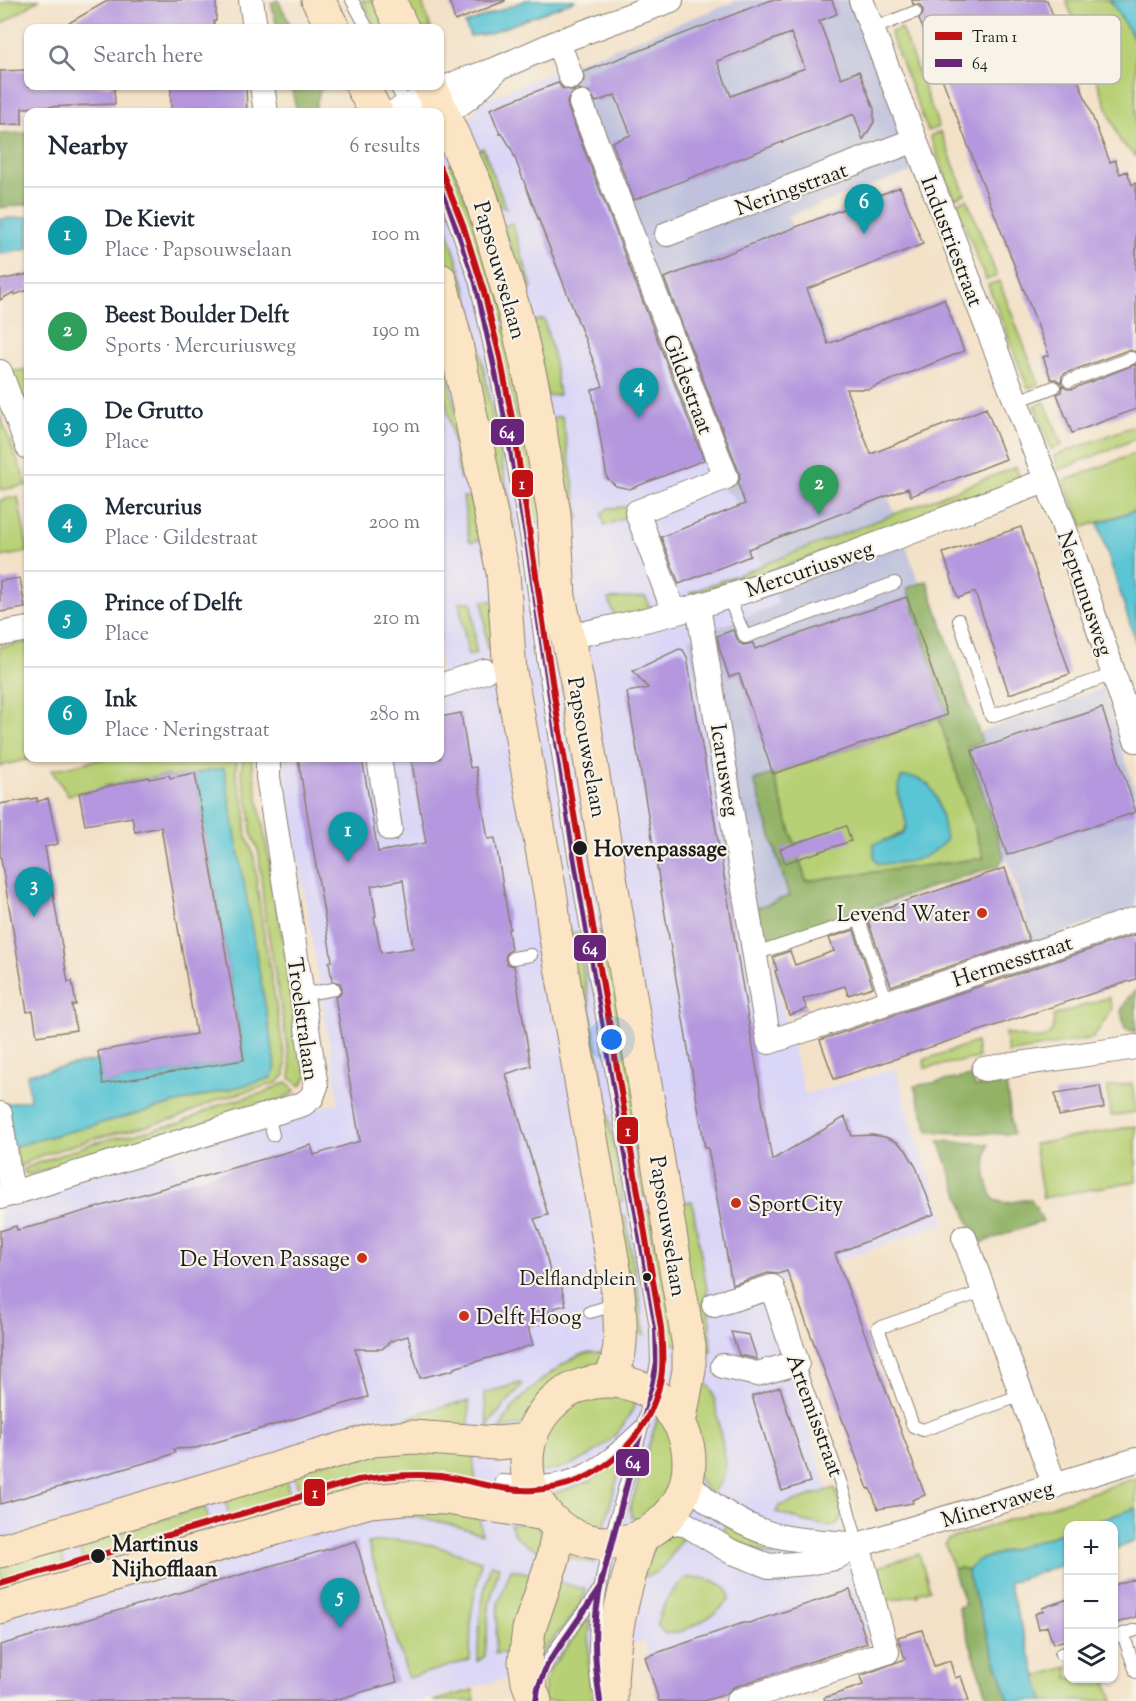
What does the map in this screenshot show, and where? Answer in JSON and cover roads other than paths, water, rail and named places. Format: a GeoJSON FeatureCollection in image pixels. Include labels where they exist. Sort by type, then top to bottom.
{"type":"FeatureCollection","features":[{"type":"Feature","properties":{"kind":"street"},"geometry":{"type":"LineString","coordinates":[[251,0],[254,24]]}},
{"type":"Feature","properties":{"kind":"street"},"geometry":{"type":"LineString","coordinates":[[318,0],[331,24]]}},
{"type":"Feature","properties":{"kind":"street"},"geometry":{"type":"LineString","coordinates":[[389,0],[400,24]]}},
{"type":"Feature","properties":{"kind":"street"},"geometry":{"type":"LineString","coordinates":[[414,104],[558,42],[622,9],[671,0]]}},
{"type":"Feature","properties":{"kind":"street","name":"Industriestraat"},"geometry":{"type":"LineString","coordinates":[[861,0],[1045,481]]}},
{"type":"Feature","properties":{"kind":"street"},"geometry":{"type":"LineString","coordinates":[[558,42],[571,77]]}},
{"type":"Feature","properties":{"kind":"street"},"geometry":{"type":"LineString","coordinates":[[263,90],[265,108]]}},
{"type":"Feature","properties":{"kind":"street","name":"Papsouwselaan"},"geometry":{"type":"LineString","coordinates":[[374,90],[414,104]]}},
{"type":"Feature","properties":{"kind":"street","name":"Gildestraat"},"geometry":{"type":"LineString","coordinates":[[581,103],[726,477],[637,512],[674,612]]}},
{"type":"Feature","properties":{"kind":"street","name":"Neringstraat"},"geometry":{"type":"LineString","coordinates":[[667,234],[915,140]]}},
{"type":"Feature","properties":{"kind":"street","name":"Papsouwselaan"},"geometry":{"type":"LineString","coordinates":[[444,146],[481,197],[528,366],[554,514],[559,597],[579,692],[689,1346],[689,1370],[679,1423]]}},
{"type":"Feature","properties":{"kind":"street"},"geometry":{"type":"LineString","coordinates":[[444,296],[455,339],[502,573],[510,672],[618,1292],[621,1324],[619,1352],[613,1373],[606,1381]]}},
{"type":"Feature","properties":{"kind":"street"},"geometry":{"type":"LineString","coordinates":[[0,372],[24,436]]}},
{"type":"Feature","properties":{"kind":"street","name":"Mercuriusweg"},"geometry":{"type":"LineString","coordinates":[[568,637],[698,606],[729,596],[836,560],[1045,481]]}},
{"type":"Feature","properties":{"kind":"street","name":"Neptunusweg"},"geometry":{"type":"LineString","coordinates":[[1045,481],[1062,521],[1134,726]]}},
{"type":"Feature","properties":{"kind":"street","name":"Icarusweg"},"geometry":{"type":"LineString","coordinates":[[698,606],[769,1042]]}},
{"type":"Feature","properties":{"kind":"street"},"geometry":{"type":"LineString","coordinates":[[0,634],[24,630]]}},
{"type":"Feature","properties":{"kind":"street"},"geometry":{"type":"LineString","coordinates":[[444,685],[484,671]]}},
{"type":"Feature","properties":{"kind":"street","name":"Troelstralaan"},"geometry":{"type":"LineString","coordinates":[[7,1196],[271,1125],[312,1096],[315,1086],[268,777],[268,762]]}},
{"type":"Feature","properties":{"kind":"street"},"geometry":{"type":"LineString","coordinates":[[380,762],[390,829]]}},
{"type":"Feature","properties":{"kind":"street","name":"Hermesstraat"},"geometry":{"type":"LineString","coordinates":[[769,1042],[1136,919]]}},
{"type":"Feature","properties":{"kind":"street"},"geometry":{"type":"LineString","coordinates":[[984,1069],[1136,1047]]}},
{"type":"Feature","properties":{"kind":"street"},"geometry":{"type":"LineString","coordinates":[[0,1114],[7,1163],[7,1196]]}},
{"type":"Feature","properties":{"kind":"street"},"geometry":{"type":"LineString","coordinates":[[964,1237],[1055,1486]]}},
{"type":"Feature","properties":{"kind":"street","name":"Artemisstraat"},"geometry":{"type":"LineString","coordinates":[[714,1305],[772,1287],[797,1363]]}},
{"type":"Feature","properties":{"kind":"street"},"geometry":{"type":"LineString","coordinates":[[723,1366],[757,1374],[797,1363]]}},
{"type":"Feature","properties":{"kind":"street"},"geometry":{"type":"LineString","coordinates":[[0,1608],[370,1501],[417,1497],[447,1498],[552,1520],[584,1539],[611,1543],[632,1540],[651,1530],[677,1505],[687,1480],[689,1451],[679,1423],[669,1408],[651,1393],[633,1384],[606,1381],[589,1383],[573,1388],[558,1398],[541,1416],[529,1440],[526,1465],[515,1482],[537,1502],[552,1520],[553,1559],[529,1629],[525,1662],[528,1682],[536,1701]]}},
{"type":"Feature","properties":{"kind":"street"},"geometry":{"type":"LineString","coordinates":[[0,1551],[373,1440],[432,1437],[496,1443],[529,1440]]}},
{"type":"Feature","properties":{"kind":"street","name":"Minervaweg"},"geometry":{"type":"LineString","coordinates":[[651,1530],[672,1522],[687,1525],[730,1551],[769,1566],[808,1563],[835,1558],[858,1545],[1136,1460]]}},
{"type":"Feature","properties":{"kind":"street","name":"Minervaweg"},"geometry":{"type":"LineString","coordinates":[[687,1480],[712,1505],[747,1525],[780,1537],[858,1545]]}},
{"type":"Feature","properties":{"kind":"street"},"geometry":{"type":"LineString","coordinates":[[611,1701],[611,1667],[616,1627],[651,1530]]}},
{"type":"Feature","properties":{"kind":"street"},"geometry":{"type":"LineString","coordinates":[[738,1701],[888,1652],[858,1545]]}},
{"type":"Feature","properties":{"kind":"lane"},"geometry":{"type":"LineString","coordinates":[[352,0],[365,24]]}},
{"type":"Feature","properties":{"kind":"lane"},"geometry":{"type":"LineString","coordinates":[[872,28],[915,12]]}},
{"type":"Feature","properties":{"kind":"lane","name":"Papsouwselaan"},"geometry":{"type":"LineString","coordinates":[[444,191],[476,283],[526,535],[573,849],[656,1327],[657,1362],[651,1393]]}},
{"type":"Feature","properties":{"kind":"lane"},"geometry":{"type":"LineString","coordinates":[[1069,381],[1131,358]]}},
{"type":"Feature","properties":{"kind":"lane"},"geometry":{"type":"LineString","coordinates":[[1015,402],[1054,387]]}},
{"type":"Feature","properties":{"kind":"lane"},"geometry":{"type":"LineString","coordinates":[[729,596],[745,637],[895,583]]}},
{"type":"Feature","properties":{"kind":"lane"},"geometry":{"type":"LineString","coordinates":[[959,620],[991,716],[1114,674]]}},
{"type":"Feature","properties":{"kind":"lane"},"geometry":{"type":"LineString","coordinates":[[755,954],[859,920],[887,1002]]}},
{"type":"Feature","properties":{"kind":"lane"},"geometry":{"type":"LineString","coordinates":[[513,958],[531,955]]}},
{"type":"Feature","properties":{"kind":"lane"},"geometry":{"type":"LineString","coordinates":[[301,995],[334,989]]}},
{"type":"Feature","properties":{"kind":"lane"},"geometry":{"type":"LineString","coordinates":[[590,1312],[604,1308],[618,1292]]}},
{"type":"Feature","properties":{"kind":"lane"},"geometry":{"type":"LineString","coordinates":[[984,1292],[878,1328],[913,1426],[923,1430],[1022,1395]]}},
{"type":"Feature","properties":{"kind":"lane","name":"Artemisstraat"},"geometry":{"type":"LineString","coordinates":[[797,1363],[840,1481],[858,1545]]}},
{"type":"Feature","properties":{"kind":"lane"},"geometry":{"type":"LineString","coordinates":[[600,1701],[594,1666],[600,1588],[651,1393]]}},
{"type":"Feature","properties":{"kind":"lane"},"geometry":{"type":"LineString","coordinates":[[515,1482],[556,1480],[575,1475],[597,1464],[642,1424]]}},
{"type":"Feature","properties":{"kind":"lane"},"geometry":{"type":"LineString","coordinates":[[402,1426],[432,1437]]}},
{"type":"Feature","properties":{"kind":"lane"},"geometry":{"type":"LineString","coordinates":[[536,1701],[541,1675],[550,1659],[584,1614],[600,1588]]}},
{"type":"Feature","properties":{"kind":"lane"},"geometry":{"type":"LineString","coordinates":[[1136,1630],[1118,1636],[1136,1672]]}},
{"type":"Feature","properties":{"kind":"water"},"geometry":{"type":"Polygon","coordinates":[[[526,0],[576,0],[488,34],[470,36],[465,24],[526,0]]]}},
{"type":"Feature","properties":{"kind":"water"},"geometry":{"type":"Polygon","coordinates":[[[1110,0],[1136,0],[1136,42],[1121,15],[1110,0]]]}},
{"type":"Feature","properties":{"kind":"water"},"geometry":{"type":"Polygon","coordinates":[[[24,217],[24,250],[0,254],[0,219],[24,217]]]}},
{"type":"Feature","properties":{"kind":"water"},"geometry":{"type":"Polygon","coordinates":[[[1136,510],[1136,643],[1098,523],[1136,510]]]}},
{"type":"Feature","properties":{"kind":"water"},"geometry":{"type":"Polygon","coordinates":[[[224,768],[276,1068],[271,1078],[0,1150],[0,1105],[30,1100],[27,1074],[99,1060],[104,1084],[244,1060],[195,773],[224,768]]]}},
{"type":"Feature","properties":{"kind":"water"},"geometry":{"type":"Polygon","coordinates":[[[902,777],[915,778],[931,788],[939,807],[946,840],[924,857],[907,862],[878,864],[874,857],[874,844],[901,835],[905,830],[905,817],[899,793],[902,777]]]}},
{"type":"Feature","properties":{"kind":"water"},"geometry":{"type":"Polygon","coordinates":[[[1136,1508],[1136,1541],[1118,1548],[1118,1521],[1096,1521],[1136,1508]]]}},
{"type":"Feature","properties":{"kind":"water"},"geometry":{"type":"Polygon","coordinates":[[[1064,1532],[1064,1564],[1008,1583],[1044,1701],[1009,1701],[967,1571],[976,1561],[1064,1532]]]}},
{"type":"Feature","properties":{"kind":"tram line","name":"1"},"geometry":{"type":"LineString","coordinates":[[0,1584],[358,1480],[399,1475],[430,1475],[510,1489],[534,1490],[557,1487],[599,1470],[617,1456],[645,1421],[655,1400],[662,1372],[661,1328],[557,714],[513,423],[484,292],[464,228],[444,177]]}},
{"type":"Feature","properties":{"kind":"place","name":"Ink"},"geometry":{"type":"Point","coordinates":[864,234]}},
{"type":"Feature","properties":{"kind":"place","name":"Mercurius"},"geometry":{"type":"Point","coordinates":[639,418]}},
{"type":"Feature","properties":{"kind":"place","name":"Beest Boulder Delft"},"geometry":{"type":"Point","coordinates":[819,515]}},
{"type":"Feature","properties":{"kind":"place","name":"Hovenpassage"},"geometry":{"type":"Point","coordinates":[580,848]}},
{"type":"Feature","properties":{"kind":"place","name":"De Kievit"},"geometry":{"type":"Point","coordinates":[348,862]}},
{"type":"Feature","properties":{"kind":"place","name":"Levend Water"},"geometry":{"type":"Point","coordinates":[982,913]}},
{"type":"Feature","properties":{"kind":"place","name":"De Grutto"},"geometry":{"type":"Point","coordinates":[34,917]}},
{"type":"Feature","properties":{"kind":"place","name":"SportCity"},"geometry":{"type":"Point","coordinates":[736,1203]}},
{"type":"Feature","properties":{"kind":"place","name":"De Hoven Passage"},"geometry":{"type":"Point","coordinates":[362,1258]}},
{"type":"Feature","properties":{"kind":"place","name":"Delflandplein"},"geometry":{"type":"Point","coordinates":[647,1277]}},
{"type":"Feature","properties":{"kind":"place","name":"Delft Hoog"},"geometry":{"type":"Point","coordinates":[464,1316]}},
{"type":"Feature","properties":{"kind":"place","name":"Martinus Nijhofflaan"},"geometry":{"type":"Point","coordinates":[98,1556]}},
{"type":"Feature","properties":{"kind":"place","name":"Prince of Delft"},"geometry":{"type":"Point","coordinates":[340,1628]}}]}
